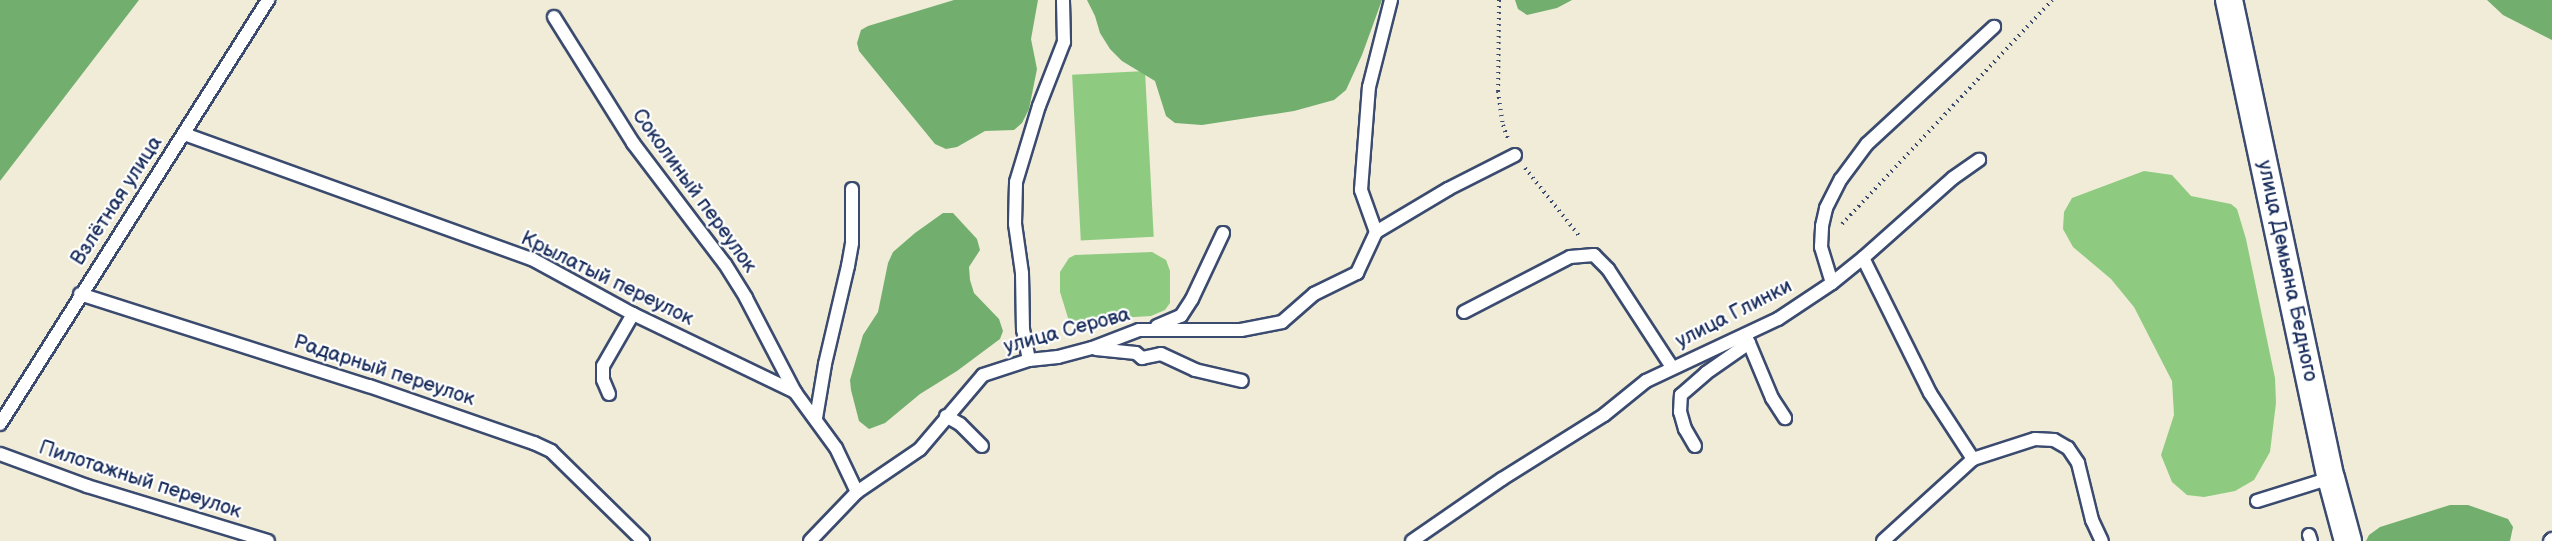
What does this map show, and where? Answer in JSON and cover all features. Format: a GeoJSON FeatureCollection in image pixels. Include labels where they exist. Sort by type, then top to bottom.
{"type":"FeatureCollection","features":[{"type":"Feature","properties":{"kind":"street","name":"улица Демьяна Бедного"},"geometry":{"type":"LineString","coordinates":[[2229,0],[2331,478],[2348,541]]}},
{"type":"Feature","properties":{"kind":"lane","name":"Взлётная улица"},"geometry":{"type":"LineString","coordinates":[[0,424],[80,294],[268,0]]}},
{"type":"Feature","properties":{"kind":"lane"},"geometry":{"type":"LineString","coordinates":[[1029,360],[1023,330],[1022,273],[1015,224],[1016,182],[1039,106],[1064,42],[1063,0]]}},
{"type":"Feature","properties":{"kind":"lane"},"geometry":{"type":"LineString","coordinates":[[1390,0],[1369,87],[1361,189],[1376,232],[1448,189],[1515,156]]}},
{"type":"Feature","properties":{"kind":"lane","name":"Соколиный переулок"},"geometry":{"type":"LineString","coordinates":[[554,17],[633,142],[725,264],[746,298],[795,392]]}},
{"type":"Feature","properties":{"kind":"lane"},"geometry":{"type":"LineString","coordinates":[[1832,283],[1821,247],[1826,208],[1841,179],[1867,144],[1994,27]]}},
{"type":"Feature","properties":{"kind":"lane","name":"Крылатый переулок"},"geometry":{"type":"LineString","coordinates":[[184,134],[532,259],[633,314],[795,392],[836,448],[857,492]]}},
{"type":"Feature","properties":{"kind":"lane","name":"улица Глинки"},"geometry":{"type":"LineString","coordinates":[[1412,541],[1502,479],[1604,415],[1646,381],[1672,367],[1747,339],[1832,283],[1953,178],[1979,160]]}},
{"type":"Feature","properties":{"kind":"lane"},"geometry":{"type":"LineString","coordinates":[[816,418],[825,364],[852,243],[852,189]]}},
{"type":"Feature","properties":{"kind":"lane","name":"улица Серова"},"geometry":{"type":"LineString","coordinates":[[810,541],[857,492],[920,449],[983,375],[1029,360],[1058,357],[1092,348],[1139,330],[1241,330],[1282,322],[1314,294],[1357,273],[1376,232]]}},
{"type":"Feature","properties":{"kind":"lane"},"geometry":{"type":"LineString","coordinates":[[1139,330],[1170,322],[1181,316],[1192,299],[1223,233]]}},
{"type":"Feature","properties":{"kind":"lane"},"geometry":{"type":"LineString","coordinates":[[1464,312],[1570,257],[1594,255],[1608,269],[1672,367]]}},
{"type":"Feature","properties":{"kind":"lane"},"geometry":{"type":"LineString","coordinates":[[1863,258],[1930,393],[1973,459]]}},
{"type":"Feature","properties":{"kind":"lane","name":"Радарный переулок"},"geometry":{"type":"LineString","coordinates":[[80,294],[369,386],[534,443],[559,458],[643,541]]}},
{"type":"Feature","properties":{"kind":"lane"},"geometry":{"type":"LineString","coordinates":[[609,394],[603,380],[603,366],[633,314]]}},
{"type":"Feature","properties":{"kind":"lane"},"geometry":{"type":"LineString","coordinates":[[1695,446],[1685,429],[1680,412],[1681,395],[1747,339],[1772,398],[1785,418]]}},
{"type":"Feature","properties":{"kind":"lane"},"geometry":{"type":"LineString","coordinates":[[1092,348],[1136,353],[1142,358],[1161,354],[1195,370],[1242,381]]}},
{"type":"Feature","properties":{"kind":"lane"},"geometry":{"type":"LineString","coordinates":[[946,416],[960,424],[982,446]]}},
{"type":"Feature","properties":{"kind":"lane"},"geometry":{"type":"LineString","coordinates":[[1883,541],[1973,459],[2035,440],[2054,440],[2068,448],[2078,463],[2092,520],[2102,541]]}},
{"type":"Feature","properties":{"kind":"lane","name":"Пилотажный переулок"},"geometry":{"type":"LineString","coordinates":[[0,454],[87,486],[268,541]]}},
{"type":"Feature","properties":{"kind":"lane"},"geometry":{"type":"LineString","coordinates":[[2257,501],[2331,478]]}},
{"type":"Feature","properties":{"kind":"path"},"geometry":{"type":"LineString","coordinates":[[1499,0],[1498,92],[1503,125],[1515,156],[1594,255]]}},
{"type":"Feature","properties":{"kind":"path"},"geometry":{"type":"LineString","coordinates":[[1821,247],[2052,0]]}},
{"type":"Feature","properties":{"kind":"green space"},"geometry":{"type":"Polygon","coordinates":[[[0,0],[139,0],[0,181],[0,0]]]}},
{"type":"Feature","properties":{"kind":"green space"},"geometry":{"type":"Polygon","coordinates":[[[954,0],[1038,0],[1031,39],[1037,69],[1029,109],[1022,123],[1014,130],[985,131],[957,147],[946,149],[935,144],[859,51],[857,43],[861,30],[868,26],[954,0]]]}},
{"type":"Feature","properties":{"kind":"green space"},"geometry":{"type":"Polygon","coordinates":[[[1087,0],[1382,0],[1362,55],[1346,90],[1334,100],[1294,111],[1202,125],[1175,123],[1166,116],[1155,81],[1122,61],[1110,49],[1100,33],[1087,0]]]}},
{"type":"Feature","properties":{"kind":"green space"},"geometry":{"type":"Polygon","coordinates":[[[1515,0],[1572,0],[1557,8],[1527,15],[1518,9],[1515,0]]]}},
{"type":"Feature","properties":{"kind":"green space"},"geometry":{"type":"Polygon","coordinates":[[[2487,0],[2552,0],[2552,40],[2503,15],[2487,0]]]}},
{"type":"Feature","properties":{"kind":"green space"},"geometry":{"type":"Polygon","coordinates":[[[1145,71],[1154,237],[1081,241],[1072,75],[1145,71]]]}},
{"type":"Feature","properties":{"kind":"green space"},"geometry":{"type":"Polygon","coordinates":[[[2144,171],[2172,175],[2191,196],[2231,204],[2237,209],[2246,239],[2275,378],[2276,403],[2270,452],[2254,480],[2235,491],[2204,497],[2187,495],[2172,482],[2161,455],[2174,415],[2172,381],[2134,307],[2111,279],[2073,247],[2063,229],[2064,212],[2072,198],[2144,171]]]}},
{"type":"Feature","properties":{"kind":"green space"},"geometry":{"type":"Polygon","coordinates":[[[943,213],[953,213],[977,239],[980,250],[969,267],[970,280],[974,293],[999,319],[1003,331],[1000,339],[957,371],[920,394],[885,423],[869,429],[859,421],[850,380],[863,335],[878,312],[888,263],[893,252],[943,213]]]}},
{"type":"Feature","properties":{"kind":"green space"},"geometry":{"type":"Polygon","coordinates":[[[1152,252],[1166,260],[1170,271],[1170,303],[1165,310],[1151,316],[1069,321],[1060,292],[1060,272],[1069,258],[1075,255],[1152,252]]]}},
{"type":"Feature","properties":{"kind":"green space"},"geometry":{"type":"Polygon","coordinates":[[[2450,505],[2468,505],[2508,519],[2513,527],[2510,541],[2366,541],[2369,535],[2380,527],[2450,505]]]}}]}
